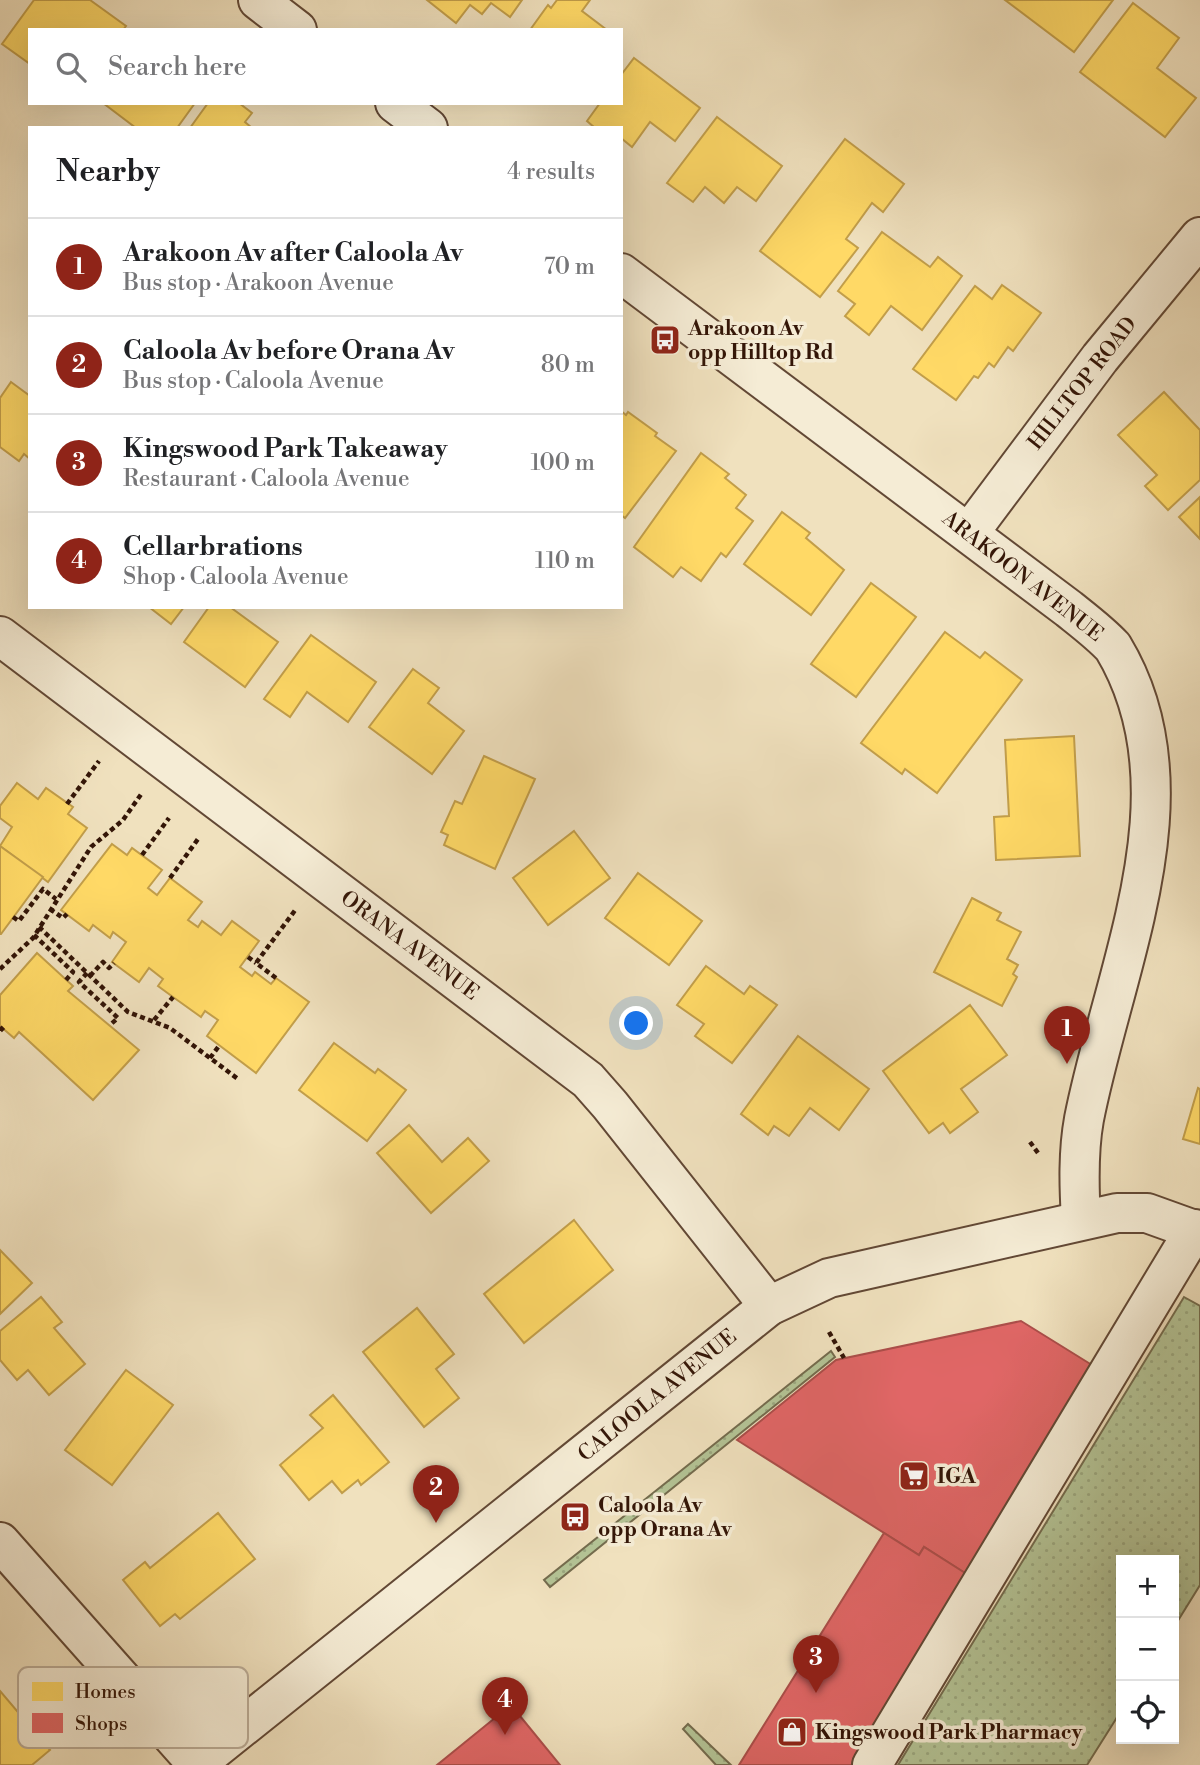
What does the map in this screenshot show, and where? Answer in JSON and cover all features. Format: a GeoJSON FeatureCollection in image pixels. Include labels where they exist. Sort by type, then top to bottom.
{"type":"FeatureCollection","features":[{"type":"Feature","properties":{"kind":"street"},"geometry":{"type":"LineString","coordinates":[[258,0],[294,28]]}},
{"type":"Feature","properties":{"kind":"street"},"geometry":{"type":"LineString","coordinates":[[398,105],[425,126]]}},
{"type":"Feature","properties":{"kind":"street","name":"HILLTOP ROAD"},"geometry":{"type":"LineString","coordinates":[[969,533],[1100,358],[1200,237]]}},
{"type":"Feature","properties":{"kind":"street","name":"ARAKOON AVENUE"},"geometry":{"type":"LineString","coordinates":[[623,274],[1069,609],[1112,646],[1125,662],[1149,705],[1160,734],[1169,776],[1171,810],[1166,848],[1084,1117],[1079,1182],[1081,1220]]}},
{"type":"Feature","properties":{"kind":"street","name":"ORANA AVENUE"},"geometry":{"type":"LineString","coordinates":[[0,636],[587,1080],[610,1105],[769,1306]]}},
{"type":"Feature","properties":{"kind":"street","name":"CALOOLA AVENUE"},"geometry":{"type":"LineString","coordinates":[[248,1724],[769,1306],[829,1278],[1117,1213],[1147,1213],[1198,1230]]}},
{"type":"Feature","properties":{"kind":"street"},"geometry":{"type":"LineString","coordinates":[[873,1765],[1198,1230]]}},
{"type":"Feature","properties":{"kind":"street"},"geometry":{"type":"LineString","coordinates":[[0,1542],[110,1667]]}},
{"type":"Feature","properties":{"kind":"street"},"geometry":{"type":"LineString","coordinates":[[182,1748],[197,1765]]}},
{"type":"Feature","properties":{"kind":"street","name":"CALOOLA AVENUE"},"geometry":{"type":"LineString","coordinates":[[197,1765],[218,1748]]}},
{"type":"Feature","properties":{"kind":"path"},"geometry":{"type":"LineString","coordinates":[[67,804],[99,760]]}},
{"type":"Feature","properties":{"kind":"path"},"geometry":{"type":"LineString","coordinates":[[0,970],[34,935],[91,847],[123,820],[142,792]]}},
{"type":"Feature","properties":{"kind":"path"},"geometry":{"type":"LineString","coordinates":[[142,855],[172,814]]}},
{"type":"Feature","properties":{"kind":"path"},"geometry":{"type":"LineString","coordinates":[[170,878],[200,836]]}},
{"type":"Feature","properties":{"kind":"path"},"geometry":{"type":"LineString","coordinates":[[13,917],[19,922],[43,889],[56,899]]}},
{"type":"Feature","properties":{"kind":"path"},"geometry":{"type":"LineString","coordinates":[[257,963],[296,908]]}},
{"type":"Feature","properties":{"kind":"path"},"geometry":{"type":"LineString","coordinates":[[50,909],[63,918],[67,914]]}},
{"type":"Feature","properties":{"kind":"path"},"geometry":{"type":"LineString","coordinates":[[39,927],[128,1012],[154,1020],[238,1079]]}},
{"type":"Feature","properties":{"kind":"path"},"geometry":{"type":"LineString","coordinates":[[34,935],[73,972],[66,980]]}},
{"type":"Feature","properties":{"kind":"path"},"geometry":{"type":"LineString","coordinates":[[248,957],[276,978]]}},
{"type":"Feature","properties":{"kind":"path"},"geometry":{"type":"LineString","coordinates":[[111,1024],[118,1018],[79,982],[103,962],[109,968],[114,963]]}},
{"type":"Feature","properties":{"kind":"path"},"geometry":{"type":"LineString","coordinates":[[154,1020],[173,997]]}},
{"type":"Feature","properties":{"kind":"path"},"geometry":{"type":"LineString","coordinates":[[210,1058],[219,1046]]}},
{"type":"Feature","properties":{"kind":"path"},"geometry":{"type":"LineString","coordinates":[[829,1332],[844,1359]]}},
{"type":"Feature","properties":{"kind":"green space"},"geometry":{"type":"Polygon","coordinates":[[[1184,1297],[1200,1306],[1200,1585],[1179,1619],[1179,1555],[1116,1555],[1116,1719],[1087,1765],[898,1765],[1184,1297]]]}},
{"type":"Feature","properties":{"kind":"green space"},"geometry":{"type":"Polygon","coordinates":[[[831,1351],[835,1357],[550,1587],[544,1580],[831,1351]]]}},
{"type":"Feature","properties":{"kind":"green space"},"geometry":{"type":"Polygon","coordinates":[[[688,1724],[731,1765],[716,1765],[683,1729],[688,1724]]]}},
{"type":"Feature","properties":{"kind":"building: Homes"},"geometry":{"type":"Polygon","coordinates":[[[34,0],[90,0],[126,26],[28,28],[28,63],[2,44],[34,0]]]}},
{"type":"Feature","properties":{"kind":"building: Homes"},"geometry":{"type":"Polygon","coordinates":[[[427,0],[522,0],[510,17],[491,3],[482,14],[470,5],[456,23],[427,0]]]}},
{"type":"Feature","properties":{"kind":"building: Homes"},"geometry":{"type":"Polygon","coordinates":[[[557,0],[590,0],[582,11],[604,28],[531,28],[548,5],[551,8],[557,0]]]}},
{"type":"Feature","properties":{"kind":"building: Homes"},"geometry":{"type":"Polygon","coordinates":[[[1005,0],[1113,0],[1074,52],[1005,0]]]}},
{"type":"Feature","properties":{"kind":"building: Homes"},"geometry":{"type":"Polygon","coordinates":[[[1133,3],[1179,38],[1157,68],[1196,98],[1165,137],[1080,72],[1133,3]]]}},
{"type":"Feature","properties":{"kind":"building: Homes"},"geometry":{"type":"Polygon","coordinates":[[[634,58],[700,108],[675,141],[650,122],[632,147],[623,140],[623,126],[593,126],[587,121],[599,105],[623,105],[623,72],[634,58]]]}},
{"type":"Feature","properties":{"kind":"building: Homes"},"geometry":{"type":"Polygon","coordinates":[[[106,105],[194,105],[178,126],[133,126],[106,105]]]}},
{"type":"Feature","properties":{"kind":"building: Homes"},"geometry":{"type":"Polygon","coordinates":[[[207,105],[242,105],[252,113],[245,122],[250,126],[191,126],[207,105]]]}},
{"type":"Feature","properties":{"kind":"building: Homes"},"geometry":{"type":"Polygon","coordinates":[[[717,117],[782,166],[756,201],[737,187],[724,203],[705,187],[693,202],[667,183],[717,117]]]}},
{"type":"Feature","properties":{"kind":"building: Homes"},"geometry":{"type":"Polygon","coordinates":[[[845,139],[904,184],[883,212],[872,203],[846,239],[858,248],[820,297],[760,251],[845,139]]]}},
{"type":"Feature","properties":{"kind":"building: Homes"},"geometry":{"type":"Polygon","coordinates":[[[882,232],[930,267],[938,257],[962,276],[922,330],[891,306],[869,335],[845,316],[855,304],[838,291],[882,232]]]}},
{"type":"Feature","properties":{"kind":"building: Homes"},"geometry":{"type":"Polygon","coordinates":[[[1002,285],[1041,313],[1013,351],[1008,347],[994,367],[989,363],[978,378],[974,376],[956,400],[913,369],[975,286],[992,299],[1002,285]]]}},
{"type":"Feature","properties":{"kind":"building: Homes"},"geometry":{"type":"Polygon","coordinates":[[[11,382],[28,395],[28,457],[24,454],[19,461],[0,447],[0,398],[11,382]]]}},
{"type":"Feature","properties":{"kind":"building: Homes"},"geometry":{"type":"Polygon","coordinates":[[[1164,392],[1200,430],[1200,480],[1168,510],[1145,486],[1157,475],[1118,435],[1164,392]]]}},
{"type":"Feature","properties":{"kind":"building: Homes"},"geometry":{"type":"Polygon","coordinates":[[[628,412],[676,451],[625,518],[623,413],[626,415],[628,412]]]}},
{"type":"Feature","properties":{"kind":"building: Homes"},"geometry":{"type":"Polygon","coordinates":[[[701,453],[729,474],[725,478],[746,495],[736,508],[753,521],[726,557],[721,553],[701,581],[681,567],[673,577],[634,547],[701,453]]]}},
{"type":"Feature","properties":{"kind":"building: Homes"},"geometry":{"type":"Polygon","coordinates":[[[1200,497],[1200,539],[1179,517],[1200,497]]]}},
{"type":"Feature","properties":{"kind":"building: Homes"},"geometry":{"type":"Polygon","coordinates":[[[782,512],[810,533],[806,538],[844,570],[811,615],[744,564],[782,512]]]}},
{"type":"Feature","properties":{"kind":"building: Homes"},"geometry":{"type":"Polygon","coordinates":[[[871,583],[916,617],[856,697],[811,664],[871,583]]]}},
{"type":"Feature","properties":{"kind":"building: Homes"},"geometry":{"type":"Polygon","coordinates":[[[152,609],[182,609],[171,624],[152,609]]]}},
{"type":"Feature","properties":{"kind":"building: Homes"},"geometry":{"type":"Polygon","coordinates":[[[208,609],[233,609],[278,642],[245,687],[184,642],[208,609]]]}},
{"type":"Feature","properties":{"kind":"building: Homes"},"geometry":{"type":"Polygon","coordinates":[[[945,632],[980,658],[985,652],[1022,680],[937,793],[905,769],[902,774],[861,743],[945,632]]]}},
{"type":"Feature","properties":{"kind":"building: Homes"},"geometry":{"type":"Polygon","coordinates":[[[311,635],[376,682],[348,722],[307,692],[290,717],[264,699],[311,635]]]}},
{"type":"Feature","properties":{"kind":"building: Homes"},"geometry":{"type":"Polygon","coordinates":[[[413,669],[439,688],[428,703],[464,731],[432,774],[369,727],[413,669]]]}},
{"type":"Feature","properties":{"kind":"building: Homes"},"geometry":{"type":"Polygon","coordinates":[[[1074,736],[1080,856],[996,860],[994,817],[1009,816],[1005,740],[1074,736]]]}},
{"type":"Feature","properties":{"kind":"building: Homes"},"geometry":{"type":"Polygon","coordinates":[[[484,756],[535,779],[495,869],[444,845],[448,835],[441,832],[455,801],[462,804],[484,756]]]}},
{"type":"Feature","properties":{"kind":"building: Homes"},"geometry":{"type":"Polygon","coordinates":[[[17,783],[38,799],[46,788],[73,807],[68,814],[87,828],[48,882],[0,846],[12,827],[0,818],[0,806],[17,783]]]}},
{"type":"Feature","properties":{"kind":"building: Homes"},"geometry":{"type":"Polygon","coordinates":[[[574,831],[610,878],[548,925],[513,878],[574,831]]]}},
{"type":"Feature","properties":{"kind":"building: Homes"},"geometry":{"type":"Polygon","coordinates":[[[112,844],[127,855],[132,848],[162,870],[148,888],[157,895],[170,878],[202,902],[188,920],[198,927],[202,921],[221,935],[232,921],[259,941],[240,967],[252,976],[255,972],[271,984],[276,978],[309,1002],[256,1073],[207,1036],[218,1020],[205,1011],[201,1017],[158,986],[163,979],[149,968],[139,982],[112,962],[126,942],[113,932],[110,938],[93,925],[89,931],[61,910],[112,844]]]}},
{"type":"Feature","properties":{"kind":"building: Homes"},"geometry":{"type":"Polygon","coordinates":[[[0,846],[43,877],[1,934],[0,934],[0,846]]]}},
{"type":"Feature","properties":{"kind":"building: Homes"},"geometry":{"type":"Polygon","coordinates":[[[638,873],[702,921],[669,965],[605,918],[638,873]]]}},
{"type":"Feature","properties":{"kind":"building: Homes"},"geometry":{"type":"Polygon","coordinates":[[[972,898],[1001,913],[997,920],[1021,932],[1007,959],[1018,965],[1013,974],[1017,977],[1002,1006],[934,972],[972,898]]]}},
{"type":"Feature","properties":{"kind":"building: Homes"},"geometry":{"type":"Polygon","coordinates":[[[37,953],[73,986],[68,991],[139,1050],[93,1100],[19,1032],[14,1038],[0,1026],[0,995],[37,953]]]}},
{"type":"Feature","properties":{"kind":"building: Homes"},"geometry":{"type":"Polygon","coordinates":[[[706,966],[744,994],[750,986],[777,1005],[732,1063],[695,1036],[704,1024],[677,1005],[706,966]]]}},
{"type":"Feature","properties":{"kind":"building: Homes"},"geometry":{"type":"Polygon","coordinates":[[[970,1005],[1007,1055],[961,1089],[978,1112],[950,1133],[943,1123],[929,1133],[883,1071],[970,1005]]]}},
{"type":"Feature","properties":{"kind":"building: Homes"},"geometry":{"type":"Polygon","coordinates":[[[798,1036],[869,1089],[839,1130],[810,1108],[789,1136],[774,1126],[768,1135],[741,1114],[798,1036]]]}},
{"type":"Feature","properties":{"kind":"building: Homes"},"geometry":{"type":"Polygon","coordinates":[[[334,1043],[375,1073],[378,1069],[406,1090],[367,1141],[299,1090],[334,1043]]]}},
{"type":"Feature","properties":{"kind":"building: Homes"},"geometry":{"type":"Polygon","coordinates":[[[1198,1088],[1200,1089],[1200,1144],[1183,1139],[1198,1088]]]}},
{"type":"Feature","properties":{"kind":"building: Homes"},"geometry":{"type":"Polygon","coordinates":[[[409,1125],[442,1162],[468,1138],[489,1161],[431,1213],[377,1153],[409,1125]]]}},
{"type":"Feature","properties":{"kind":"building: Homes"},"geometry":{"type":"Polygon","coordinates":[[[574,1220],[613,1270],[524,1343],[484,1294],[574,1220]]]}},
{"type":"Feature","properties":{"kind":"building: Homes"},"geometry":{"type":"Polygon","coordinates":[[[0,1250],[32,1283],[0,1314],[0,1250]]]}},
{"type":"Feature","properties":{"kind":"building: Homes"},"geometry":{"type":"Polygon","coordinates":[[[41,1297],[62,1322],[54,1328],[85,1364],[49,1395],[28,1370],[17,1380],[0,1360],[0,1331],[41,1297]]]}},
{"type":"Feature","properties":{"kind":"building: Homes"},"geometry":{"type":"Polygon","coordinates":[[[417,1308],[454,1354],[436,1369],[459,1398],[424,1427],[363,1352],[417,1308]]]}},
{"type":"Feature","properties":{"kind":"building: Homes"},"geometry":{"type":"Polygon","coordinates":[[[126,1370],[173,1405],[112,1485],[65,1450],[126,1370]]]}},
{"type":"Feature","properties":{"kind":"building: Homes"},"geometry":{"type":"Polygon","coordinates":[[[333,1395],[389,1462],[361,1485],[358,1480],[342,1493],[332,1481],[309,1500],[280,1465],[323,1428],[310,1415],[333,1395]]]}},
{"type":"Feature","properties":{"kind":"building: Homes"},"geometry":{"type":"Polygon","coordinates":[[[218,1513],[255,1559],[180,1619],[175,1614],[160,1626],[123,1580],[145,1562],[150,1568],[218,1513]]]}},
{"type":"Feature","properties":{"kind":"building: Homes"},"geometry":{"type":"Polygon","coordinates":[[[0,1691],[18,1712],[18,1748],[50,1750],[32,1765],[0,1765],[0,1691]]]}},
{"type":"Feature","properties":{"kind":"building: Shops","name":"IGA"},"geometry":{"type":"Polygon","coordinates":[[[1021,1321],[1100,1370],[971,1577],[924,1547],[919,1555],[737,1440],[836,1360],[1021,1321]]]}},
{"type":"Feature","properties":{"kind":"building: Shops"},"geometry":{"type":"Polygon","coordinates":[[[884,1533],[919,1555],[924,1547],[973,1578],[857,1765],[739,1765],[884,1533]]]}},
{"type":"Feature","properties":{"kind":"building: Shops"},"geometry":{"type":"Polygon","coordinates":[[[511,1705],[560,1765],[437,1765],[511,1705]]]}},
{"type":"Feature","properties":{"kind":"place","name":"Arakoon Av opp Hilltop Rd"},"geometry":{"type":"Point","coordinates":[665,340]}},
{"type":"Feature","properties":{"kind":"place","name":"Arakoon Av after Caloola Av"},"geometry":{"type":"Point","coordinates":[1067,1064]}},
{"type":"Feature","properties":{"kind":"place","name":"IGA"},"geometry":{"type":"Point","coordinates":[914,1476]}},
{"type":"Feature","properties":{"kind":"place","name":"Caloola Av opp Orana Av"},"geometry":{"type":"Point","coordinates":[575,1517]}},
{"type":"Feature","properties":{"kind":"place","name":"Caloola Av before Orana Av"},"geometry":{"type":"Point","coordinates":[436,1523]}},
{"type":"Feature","properties":{"kind":"place","name":"Kingswood Park Takeaway"},"geometry":{"type":"Point","coordinates":[816,1693]}},
{"type":"Feature","properties":{"kind":"place","name":"Kingswood Park Pharmacy"},"geometry":{"type":"Point","coordinates":[792,1732]}},
{"type":"Feature","properties":{"kind":"place","name":"Cellarbrations"},"geometry":{"type":"Point","coordinates":[505,1735]}}]}
